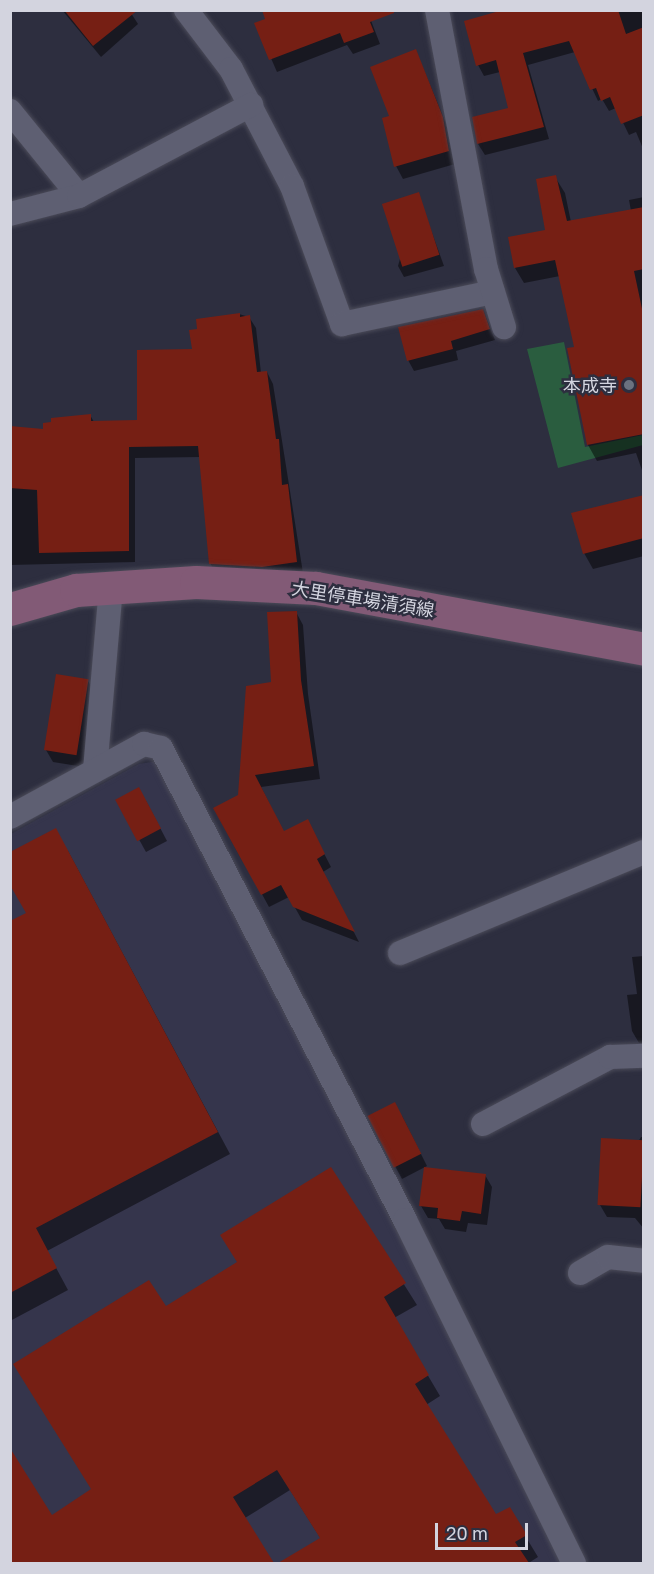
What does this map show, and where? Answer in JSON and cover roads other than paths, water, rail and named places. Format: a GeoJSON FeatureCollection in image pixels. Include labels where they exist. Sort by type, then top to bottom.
{"type":"FeatureCollection","features":[{"type":"Feature","properties":{"kind":"main road","name":"大里停車場清須線"},"geometry":{"type":"LineString","coordinates":[[10,609],[76,590],[196,582],[316,588],[644,649]]}},
{"type":"Feature","properties":{"kind":"street"},"geometry":{"type":"LineString","coordinates":[[186,10],[231,69],[292,186],[342,324],[493,292]]}},
{"type":"Feature","properties":{"kind":"street"},"geometry":{"type":"LineString","coordinates":[[437,10],[446,72],[493,292],[504,327]]}},
{"type":"Feature","properties":{"kind":"street"},"geometry":{"type":"LineString","coordinates":[[10,214],[79,196],[251,105]]}},
{"type":"Feature","properties":{"kind":"street"},"geometry":{"type":"LineString","coordinates":[[10,111],[79,196]]}},
{"type":"Feature","properties":{"kind":"street"},"geometry":{"type":"LineString","coordinates":[[95,770],[111,588]]}},
{"type":"Feature","properties":{"kind":"street"},"geometry":{"type":"LineString","coordinates":[[10,817],[144,744],[161,748],[405,1220],[574,1563]]}},
{"type":"Feature","properties":{"kind":"street"},"geometry":{"type":"LineString","coordinates":[[400,953],[644,852]]}},
{"type":"Feature","properties":{"kind":"street"},"geometry":{"type":"LineString","coordinates":[[483,1124],[610,1057],[644,1056]]}},
{"type":"Feature","properties":{"kind":"street"},"geometry":{"type":"LineString","coordinates":[[580,1273],[608,1257],[644,1261]]}},
{"type":"Feature","properties":{"kind":"place","name":"本成寺"},"geometry":{"type":"Point","coordinates":[629,385]}}]}
